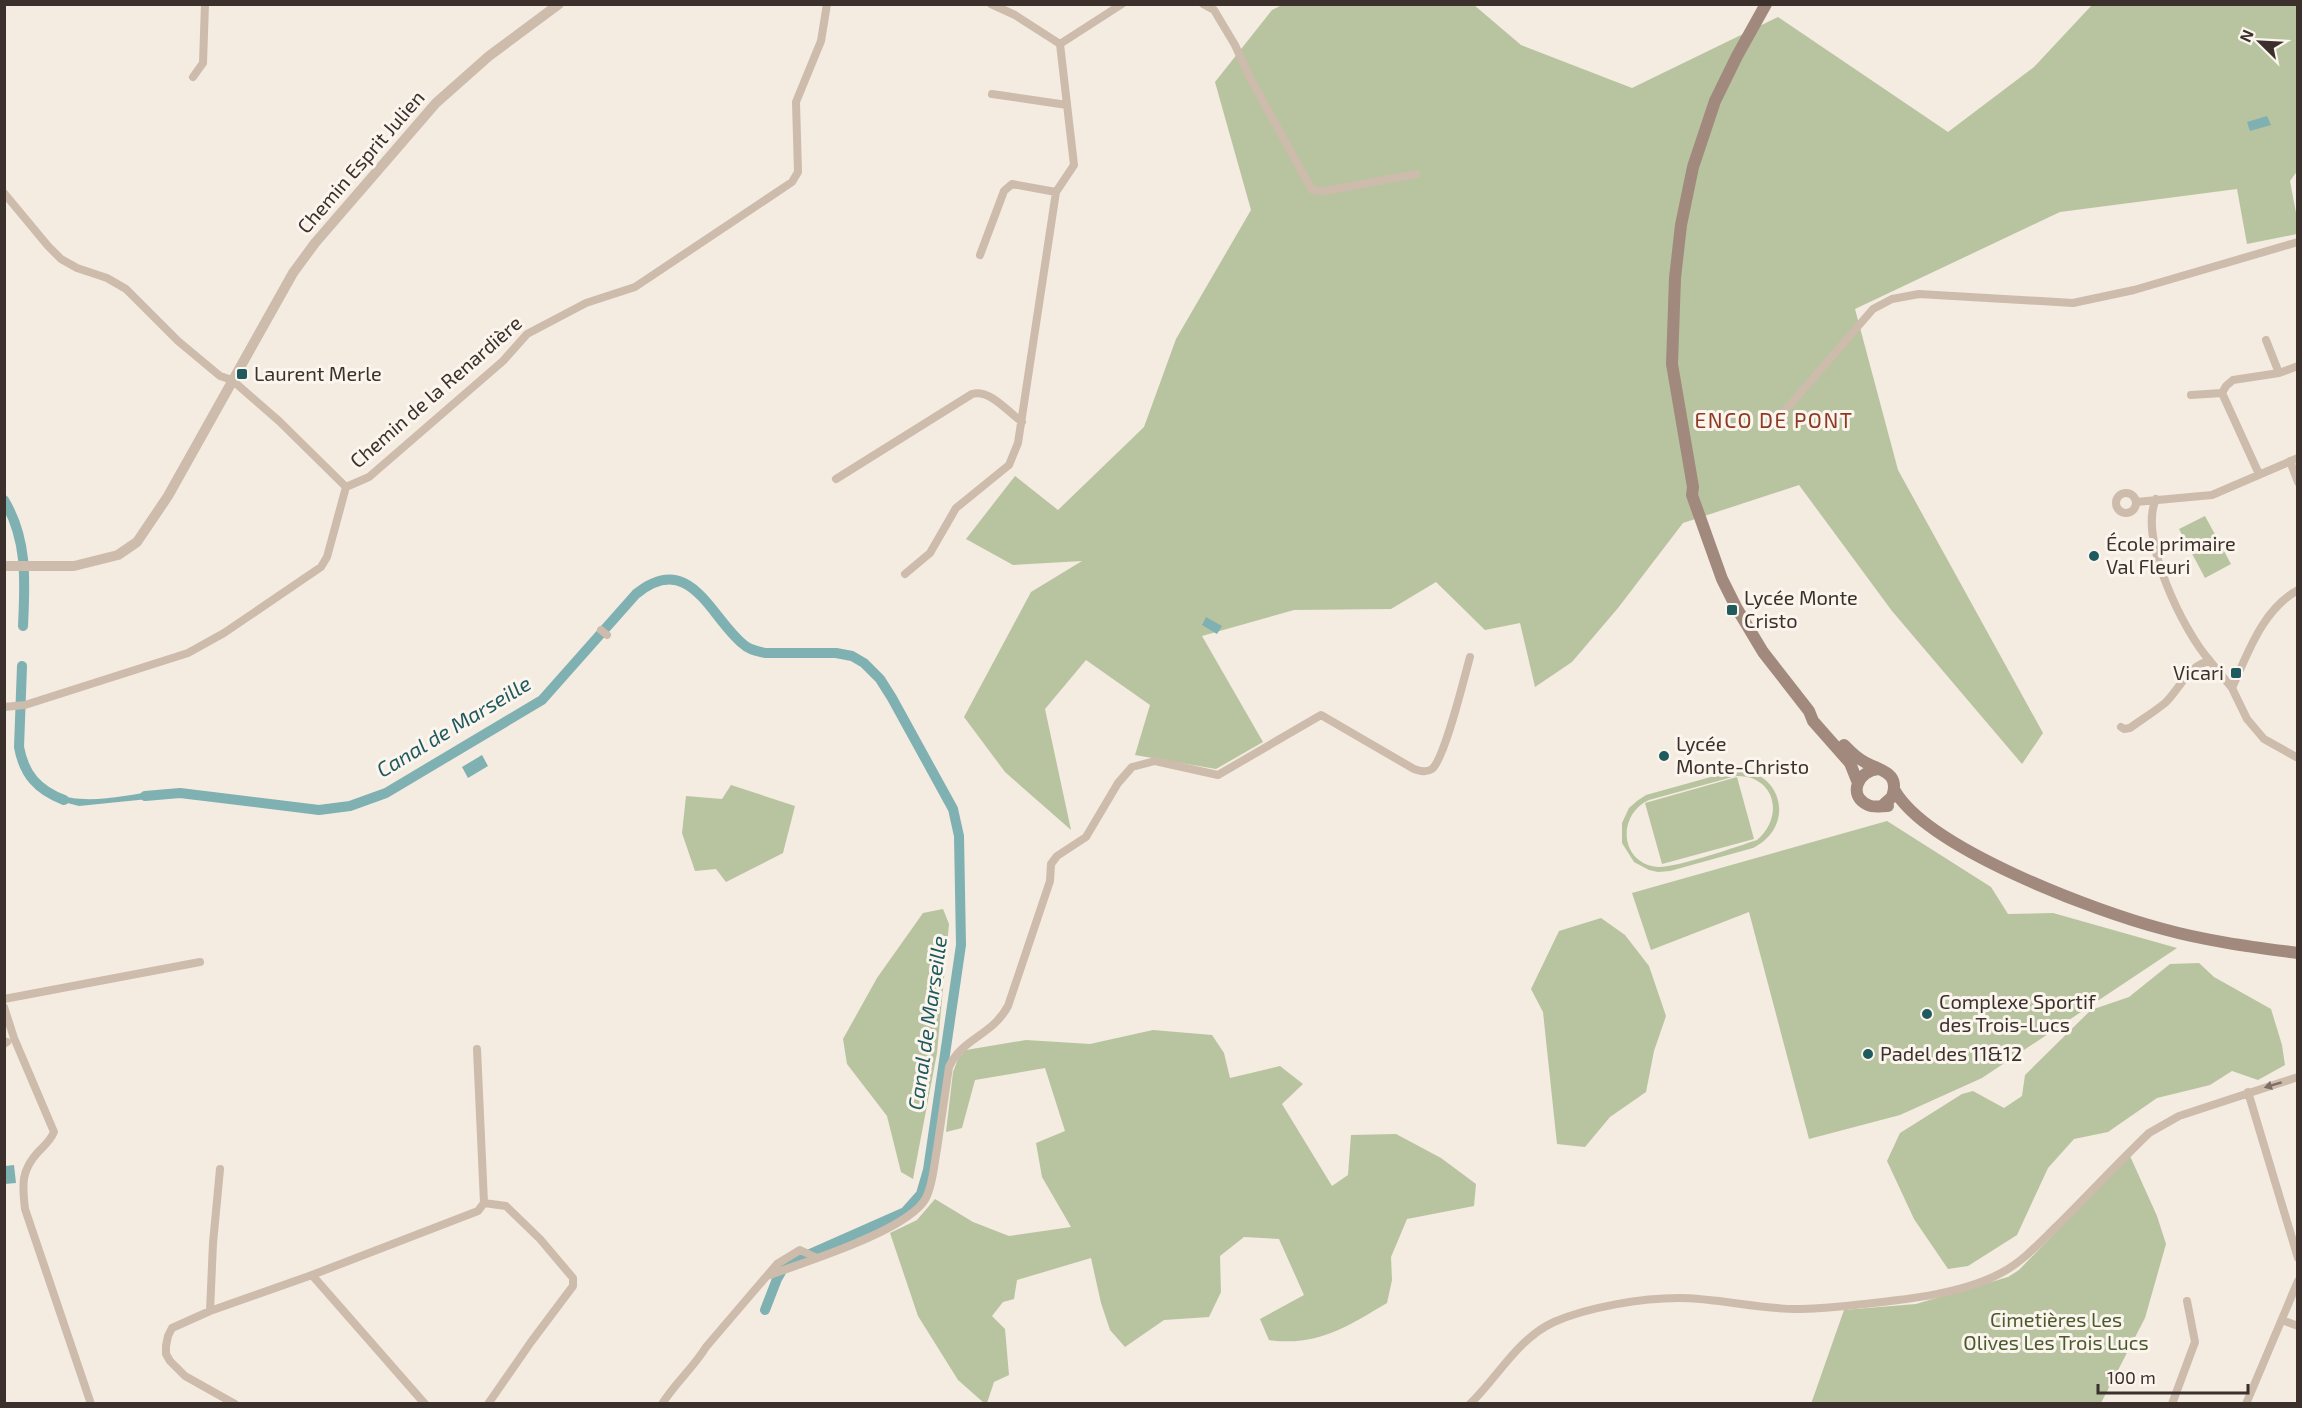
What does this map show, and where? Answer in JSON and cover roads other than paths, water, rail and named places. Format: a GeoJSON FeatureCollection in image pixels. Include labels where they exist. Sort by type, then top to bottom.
{"type":"FeatureCollection","features":[{"type":"Feature","properties":{"kind":"main road"},"geometry":{"type":"LineString","coordinates":[[1766,4],[1737,56],[1716,101],[1693,167],[1681,225],[1675,278],[1672,364],[1693,487],[1692,495],[1722,579],[1762,652],[1779,670],[1809,711],[1813,721],[1850,763],[1858,783],[1858,794],[1870,806],[1893,807],[1917,817],[1943,836],[2005,869],[2061,894],[2128,919],[2175,932],[2298,953]]}},
{"type":"Feature","properties":{"kind":"main road"},"geometry":{"type":"LineString","coordinates":[[1809,711],[1819,718],[1859,759],[1892,777],[1895,791],[1917,817]]}},
{"type":"Feature","properties":{"kind":"main road"},"geometry":{"type":"LineString","coordinates":[[1858,783],[1865,772],[1879,769]]}},
{"type":"Feature","properties":{"kind":"main road"},"geometry":{"type":"LineString","coordinates":[[1882,806],[1888,802],[1895,791]]}},
{"type":"Feature","properties":{"kind":"street"},"geometry":{"type":"LineString","coordinates":[[194,77],[203,63],[205,4]]}},
{"type":"Feature","properties":{"kind":"street","name":"Chemin Esprit Julien"},"geometry":{"type":"LineString","coordinates":[[4,566],[74,566],[97,562],[118,555],[137,542],[168,496],[294,273],[315,243],[435,103],[489,56],[559,4]]}},
{"type":"Feature","properties":{"kind":"street","name":"Chemin de la Renardière"},"geometry":{"type":"LineString","coordinates":[[346,487],[369,477],[502,361],[536,327],[586,303],[635,287],[792,182],[798,172],[796,102],[821,41],[827,4]]}},
{"type":"Feature","properties":{"kind":"street"},"geometry":{"type":"LineString","coordinates":[[991,4],[1016,15],[1060,44]]}},
{"type":"Feature","properties":{"kind":"street"},"geometry":{"type":"LineString","coordinates":[[1060,44],[1122,4]]}},
{"type":"Feature","properties":{"kind":"street"},"geometry":{"type":"LineString","coordinates":[[1203,4],[1214,10],[1235,45],[1249,76],[1312,190],[1325,191],[1416,174]]}},
{"type":"Feature","properties":{"kind":"street"},"geometry":{"type":"LineString","coordinates":[[905,574],[930,553],[956,508],[1009,465],[1015,454],[1022,422],[1056,192],[1074,165],[1060,44]]}},
{"type":"Feature","properties":{"kind":"street"},"geometry":{"type":"LineString","coordinates":[[992,94],[1067,105]]}},
{"type":"Feature","properties":{"kind":"street"},"geometry":{"type":"LineString","coordinates":[[980,255],[1004,191],[1012,184],[1056,192]]}},
{"type":"Feature","properties":{"kind":"street"},"geometry":{"type":"LineString","coordinates":[[4,193],[61,259],[77,268],[119,284],[178,341],[220,376],[232,380],[279,421],[346,487],[327,556],[321,567],[224,633],[188,653],[25,705],[9,707]]}},
{"type":"Feature","properties":{"kind":"street"},"geometry":{"type":"LineString","coordinates":[[1783,413],[1873,309],[1892,299],[1919,294],[2073,303],[2134,290],[2298,242]]}},
{"type":"Feature","properties":{"kind":"street"},"geometry":{"type":"LineString","coordinates":[[2266,340],[2279,373]]}},
{"type":"Feature","properties":{"kind":"street"},"geometry":{"type":"LineString","coordinates":[[2259,474],[2223,393],[2226,386],[2233,380],[2279,373],[2298,366]]}},
{"type":"Feature","properties":{"kind":"street"},"geometry":{"type":"LineString","coordinates":[[836,479],[978,392],[986,394],[1022,422]]}},
{"type":"Feature","properties":{"kind":"street"},"geometry":{"type":"LineString","coordinates":[[2191,395],[2223,393]]}},
{"type":"Feature","properties":{"kind":"street"},"geometry":{"type":"LineString","coordinates":[[2136,502],[2212,495],[2294,460],[2298,482]]}},
{"type":"Feature","properties":{"kind":"street"},"geometry":{"type":"LineString","coordinates":[[2156,499],[2151,513],[2153,540],[2176,609],[2200,649],[2232,688],[2247,719],[2264,739],[2298,758]]}},
{"type":"Feature","properties":{"kind":"street"},"geometry":{"type":"LineString","coordinates":[[2232,688],[2263,623],[2274,609],[2298,590]]}},
{"type":"Feature","properties":{"kind":"street"},"geometry":{"type":"LineString","coordinates":[[775,1273],[810,1255],[887,1229],[904,1221],[919,1209],[927,1196],[931,1178],[949,1067],[955,1055],[963,1047],[987,1031],[1002,1017],[1008,1006],[1050,881],[1051,864],[1057,855],[1086,837],[1118,783],[1132,767],[1155,761],[1218,775],[1321,716],[1414,769],[1424,772],[1432,769],[1441,754],[1470,657]]}},
{"type":"Feature","properties":{"kind":"street"},"geometry":{"type":"LineString","coordinates":[[2121,728],[2130,728],[2165,702],[2194,669],[2210,661]]}},
{"type":"Feature","properties":{"kind":"street"},"geometry":{"type":"LineString","coordinates":[[4,999],[200,962]]}},
{"type":"Feature","properties":{"kind":"street"},"geometry":{"type":"LineString","coordinates":[[4,1007],[14,1038],[54,1132],[51,1141],[28,1163],[23,1185],[27,1220],[91,1404]]}},
{"type":"Feature","properties":{"kind":"street"},"geometry":{"type":"LineString","coordinates":[[235,1404],[185,1376],[170,1361],[166,1354],[168,1336],[172,1328],[210,1311],[312,1275],[478,1211],[484,1203],[477,1049]]}},
{"type":"Feature","properties":{"kind":"street"},"geometry":{"type":"LineString","coordinates":[[1470,1404],[1490,1383],[1506,1360],[1542,1329],[1554,1322],[1597,1309],[1678,1298],[1796,1309],[1836,1306],[1895,1300],[1954,1289],[2002,1273],[2033,1250],[2149,1132],[2179,1116],[2298,1077]]}},
{"type":"Feature","properties":{"kind":"street"},"geometry":{"type":"LineString","coordinates":[[2248,1092],[2298,1258]]}},
{"type":"Feature","properties":{"kind":"street"},"geometry":{"type":"LineString","coordinates":[[210,1311],[220,1169]]}},
{"type":"Feature","properties":{"kind":"street"},"geometry":{"type":"LineString","coordinates":[[484,1203],[506,1206],[540,1239],[573,1278],[573,1286],[488,1404]]}},
{"type":"Feature","properties":{"kind":"street"},"geometry":{"type":"LineString","coordinates":[[2287,1217],[2298,1214]]}},
{"type":"Feature","properties":{"kind":"street"},"geometry":{"type":"LineString","coordinates":[[662,1404],[682,1376],[698,1361],[706,1347],[775,1273],[784,1259],[800,1250],[810,1255]]}},
{"type":"Feature","properties":{"kind":"street"},"geometry":{"type":"LineString","coordinates":[[312,1275],[424,1404]]}},
{"type":"Feature","properties":{"kind":"street"},"geometry":{"type":"LineString","coordinates":[[2246,1404],[2298,1281]]}},
{"type":"Feature","properties":{"kind":"street"},"geometry":{"type":"LineString","coordinates":[[2172,1404],[2194,1342],[2187,1301]]}},
{"type":"Feature","properties":{"kind":"street"},"geometry":{"type":"LineString","coordinates":[[2283,1320],[2298,1326]]}},
{"type":"Feature","properties":{"kind":"water"},"geometry":{"type":"Polygon","coordinates":[[[2267,116],[2271,125],[2250,131],[2247,122],[2267,116]]]}},
{"type":"Feature","properties":{"kind":"water"},"geometry":{"type":"Polygon","coordinates":[[[1206,617],[1222,626],[1217,634],[1202,625],[1206,617]]]}},
{"type":"Feature","properties":{"kind":"water"},"geometry":{"type":"Polygon","coordinates":[[[482,755],[488,766],[468,778],[462,767],[482,755]]]}},
{"type":"Feature","properties":{"kind":"water"},"geometry":{"type":"Polygon","coordinates":[[[158,791],[158,798],[79,806],[52,799],[54,793],[66,797],[92,799],[158,791]]]}},
{"type":"Feature","properties":{"kind":"water"},"geometry":{"type":"Polygon","coordinates":[[[14,1165],[16,1183],[5,1184],[5,1166],[14,1165]]]}},
{"type":"Feature","properties":{"kind":"waterway","name":"Canal de Marseille"},"geometry":{"type":"LineString","coordinates":[[4,500],[12,515],[21,546],[24,577],[23,626]]}},
{"type":"Feature","properties":{"kind":"waterway","name":"Canal de Marseille"},"geometry":{"type":"LineString","coordinates":[[145,796],[180,793],[319,810],[350,806],[386,793],[542,700],[636,594],[655,582],[671,579],[685,583],[697,592],[731,632],[750,649],[765,653],[836,653],[852,656],[864,663],[880,679],[892,698],[953,809],[959,836],[961,945],[928,1170],[921,1194],[905,1212],[785,1265],[765,1310]]}},
{"type":"Feature","properties":{"kind":"waterway","name":"Canal de Marseille"},"geometry":{"type":"LineString","coordinates":[[22,666],[19,747],[21,757],[24,766],[34,780],[47,791],[64,800]]}},
{"type":"Feature","properties":{"kind":"place","name":"Laurent Merle"},"geometry":{"type":"Point","coordinates":[242,374]}},
{"type":"Feature","properties":{"kind":"place","name":"École primaire Val Fleuri"},"geometry":{"type":"Point","coordinates":[2094,556]}},
{"type":"Feature","properties":{"kind":"place","name":"Lycée Monte Cristo"},"geometry":{"type":"Point","coordinates":[1732,610]}},
{"type":"Feature","properties":{"kind":"place","name":"Vicari"},"geometry":{"type":"Point","coordinates":[2236,673]}},
{"type":"Feature","properties":{"kind":"place","name":"Lycée Monte-Christo"},"geometry":{"type":"Point","coordinates":[1664,756]}},
{"type":"Feature","properties":{"kind":"place","name":"Complexe Sportif des Trois-Lucs"},"geometry":{"type":"Point","coordinates":[1927,1014]}},
{"type":"Feature","properties":{"kind":"place","name":"Padel des 11&12"},"geometry":{"type":"Point","coordinates":[1868,1054]}},
{"type":"Feature","properties":{"kind":"district","name":"ENCO DE PONT"},"geometry":{"type":"Point","coordinates":[1774,421]}},
{"type":"Feature","properties":{"kind":"park label","name":"Cimetières Les Olives Les Trois Lucs"},"geometry":{"type":"Point","coordinates":[2056,1332]}}]}
